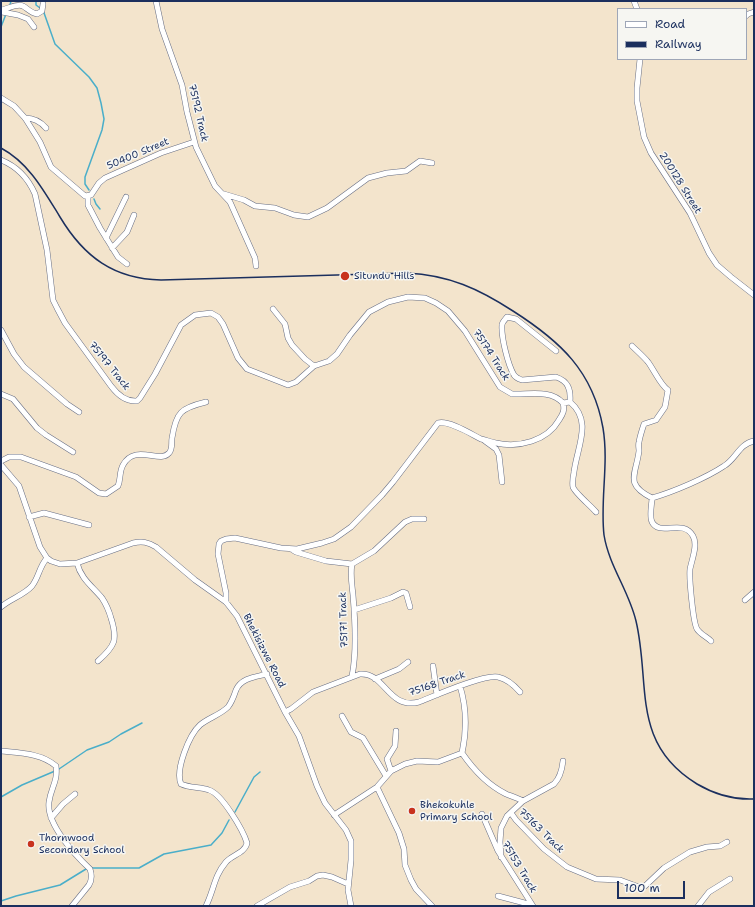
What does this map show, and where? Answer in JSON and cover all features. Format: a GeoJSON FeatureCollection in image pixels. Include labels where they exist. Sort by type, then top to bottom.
{"type":"FeatureCollection","features":[{"type":"Feature","properties":{"kind":"street","name":"75192 Track"},"geometry":{"type":"LineString","coordinates":[[156,1],[162,29],[182,85],[194,142],[216,186],[230,202],[235,211],[255,258],[256,266]]}},
{"type":"Feature","properties":{"kind":"street"},"geometry":{"type":"LineString","coordinates":[[1,11],[21,5],[34,14],[37,14],[42,11],[43,4]]}},
{"type":"Feature","properties":{"kind":"street"},"geometry":{"type":"LineString","coordinates":[[1,11],[28,19],[34,27]]}},
{"type":"Feature","properties":{"kind":"street","name":"200128 Street"},"geometry":{"type":"LineString","coordinates":[[640,60],[636,88],[637,101],[644,137],[651,153],[690,213],[709,254],[717,265],[754,295]]}},
{"type":"Feature","properties":{"kind":"street"},"geometry":{"type":"LineString","coordinates":[[1,98],[14,106],[25,118],[40,142],[51,167],[82,194],[88,196],[88,205],[106,238],[118,257],[127,264]]}},
{"type":"Feature","properties":{"kind":"street"},"geometry":{"type":"LineString","coordinates":[[25,118],[34,119],[46,128]]}},
{"type":"Feature","properties":{"kind":"street","name":"50400 Street"},"geometry":{"type":"LineString","coordinates":[[88,196],[92,194],[99,183],[109,176],[162,153],[194,142]]}},
{"type":"Feature","properties":{"kind":"street","name":"75197 Track"},"geometry":{"type":"LineString","coordinates":[[1,160],[15,168],[31,186],[47,250],[53,300],[57,308],[65,323],[111,386],[122,398],[136,401],[140,398],[155,374],[181,325],[195,315],[206,313],[214,314],[221,321],[238,358],[250,371],[288,385],[296,382],[314,366]]}},
{"type":"Feature","properties":{"kind":"street"},"geometry":{"type":"LineString","coordinates":[[223,194],[244,200],[255,206],[270,207],[294,215],[308,217],[313,216],[327,208],[368,178],[387,173],[406,171],[420,161],[432,163]]}},
{"type":"Feature","properties":{"kind":"street"},"geometry":{"type":"LineString","coordinates":[[106,238],[126,197]]}},
{"type":"Feature","properties":{"kind":"street"},"geometry":{"type":"LineString","coordinates":[[112,248],[127,232],[134,215]]}},
{"type":"Feature","properties":{"kind":"street","name":"75174 Track"},"geometry":{"type":"LineString","coordinates":[[314,366],[329,361],[337,354],[365,316],[377,307],[400,298],[425,298],[448,311],[456,320],[465,331],[500,387],[512,394],[548,394],[555,396],[563,403]]}},
{"type":"Feature","properties":{"kind":"street"},"geometry":{"type":"LineString","coordinates":[[273,309],[285,324],[288,338],[299,354],[314,366]]}},
{"type":"Feature","properties":{"kind":"street"},"geometry":{"type":"LineString","coordinates":[[556,351],[516,319],[506,317],[502,324],[503,336],[509,363],[514,375],[522,380],[556,377],[561,379],[569,387],[570,402],[580,413],[582,424],[573,487],[596,512]]}},
{"type":"Feature","properties":{"kind":"street"},"geometry":{"type":"LineString","coordinates":[[1,330],[14,354],[24,367],[67,404],[79,412]]}},
{"type":"Feature","properties":{"kind":"street"},"geometry":{"type":"LineString","coordinates":[[632,346],[648,362],[660,378],[664,387],[668,390],[665,407],[656,420],[644,424],[639,441],[639,452],[633,475],[636,486],[652,498]]}},
{"type":"Feature","properties":{"kind":"street"},"geometry":{"type":"LineString","coordinates":[[1,394],[13,399],[46,435],[73,452]]}},
{"type":"Feature","properties":{"kind":"street"},"geometry":{"type":"LineString","coordinates":[[1,461],[9,457],[21,457],[81,479],[99,493],[104,495],[118,486],[120,470],[126,461],[140,454],[159,457],[167,455],[171,451],[173,434],[181,412],[192,405],[206,402]]}},
{"type":"Feature","properties":{"kind":"street"},"geometry":{"type":"LineString","coordinates":[[226,602],[226,593],[218,554],[219,544],[222,541],[235,538],[266,545],[297,548],[334,539],[344,533],[393,482],[438,423],[447,423],[483,439],[497,443],[511,444],[530,442],[542,438],[557,424],[563,413],[563,403],[570,402]]}},
{"type":"Feature","properties":{"kind":"street"},"geometry":{"type":"LineString","coordinates":[[483,439],[496,449],[499,455],[502,482]]}},
{"type":"Feature","properties":{"kind":"street"},"geometry":{"type":"LineString","coordinates":[[652,498],[703,478],[725,466],[745,443],[754,441]]}},
{"type":"Feature","properties":{"kind":"street"},"geometry":{"type":"LineString","coordinates":[[1,465],[18,486],[40,547],[47,558],[42,565],[32,587],[1,607]]}},
{"type":"Feature","properties":{"kind":"street"},"geometry":{"type":"LineString","coordinates":[[652,498],[652,520],[656,526],[665,529],[681,527],[686,529],[693,536],[694,555],[690,573],[694,622],[698,631],[711,641]]}},
{"type":"Feature","properties":{"kind":"street"},"geometry":{"type":"LineString","coordinates":[[29,517],[44,513],[89,525]]}},
{"type":"Feature","properties":{"kind":"street"},"geometry":{"type":"LineString","coordinates":[[290,548],[296,552],[322,560],[352,564],[374,551],[405,522],[412,519],[424,519]]}},
{"type":"Feature","properties":{"kind":"street","name":"Bhekisizwe Road"},"geometry":{"type":"LineString","coordinates":[[47,558],[60,564],[77,563],[133,543],[143,541],[156,547],[195,580],[226,602],[237,616],[285,712],[299,736],[317,786],[325,802],[346,830],[351,842],[351,860],[348,884],[351,906]]}},
{"type":"Feature","properties":{"kind":"street"},"geometry":{"type":"LineString","coordinates":[[77,563],[82,576],[107,607],[116,635],[112,646],[98,661]]}},
{"type":"Feature","properties":{"kind":"street","name":"75171 Track"},"geometry":{"type":"LineString","coordinates":[[352,564],[351,572],[354,610],[354,655],[352,676]]}},
{"type":"Feature","properties":{"kind":"street"},"geometry":{"type":"LineString","coordinates":[[354,610],[391,598],[403,592],[408,596],[410,607]]}},
{"type":"Feature","properties":{"kind":"street"},"geometry":{"type":"LineString","coordinates":[[745,600],[754,592]]}},
{"type":"Feature","properties":{"kind":"street"},"geometry":{"type":"LineString","coordinates":[[285,712],[313,692],[352,676],[365,673],[375,678],[399,669],[408,662]]}},
{"type":"Feature","properties":{"kind":"street"},"geometry":{"type":"LineString","coordinates":[[433,666],[437,695]]}},
{"type":"Feature","properties":{"kind":"street"},"geometry":{"type":"LineString","coordinates":[[206,906],[211,896],[217,875],[228,860],[244,849],[247,843],[235,818],[220,798],[210,790],[181,784],[179,773],[182,760],[195,730],[204,722],[228,707],[237,688],[242,682],[246,679],[266,674]]}},
{"type":"Feature","properties":{"kind":"street","name":"75168 Track"},"geometry":{"type":"LineString","coordinates":[[375,678],[396,699],[408,704],[480,679],[496,676],[507,680],[520,692]]}},
{"type":"Feature","properties":{"kind":"street"},"geometry":{"type":"LineString","coordinates":[[460,686],[464,698],[466,726],[462,753],[486,780],[505,793],[523,801]]}},
{"type":"Feature","properties":{"kind":"street"},"geometry":{"type":"LineString","coordinates":[[342,716],[351,732],[363,738],[386,776]]}},
{"type":"Feature","properties":{"kind":"street"},"geometry":{"type":"LineString","coordinates":[[391,772],[387,759],[395,746],[396,731]]}},
{"type":"Feature","properties":{"kind":"street"},"geometry":{"type":"LineString","coordinates":[[1,751],[37,756],[56,766],[56,778],[48,803],[48,809],[51,818],[71,850],[90,869],[91,873],[89,885],[72,906]]}},
{"type":"Feature","properties":{"kind":"street"},"geometry":{"type":"LineString","coordinates":[[334,815],[377,787],[386,776],[405,764],[414,761],[441,761],[462,753]]}},
{"type":"Feature","properties":{"kind":"street"},"geometry":{"type":"LineString","coordinates":[[511,813],[523,801],[548,789],[558,780],[563,761]]}},
{"type":"Feature","properties":{"kind":"street"},"geometry":{"type":"LineString","coordinates":[[377,787],[399,833],[404,849],[406,864],[416,889],[432,906]]}},
{"type":"Feature","properties":{"kind":"street"},"geometry":{"type":"LineString","coordinates":[[51,818],[63,804],[75,794]]}},
{"type":"Feature","properties":{"kind":"street","name":"75163 Track"},"geometry":{"type":"LineString","coordinates":[[501,857],[501,828],[504,820],[511,813],[540,845],[567,867],[600,880],[620,880],[639,887],[645,886],[664,868],[690,852],[707,847],[720,846],[727,842]]}},
{"type":"Feature","properties":{"kind":"street","name":"75153 Track"},"geometry":{"type":"LineString","coordinates":[[482,814],[501,857],[533,905]]}},
{"type":"Feature","properties":{"kind":"street"},"geometry":{"type":"LineString","coordinates":[[257,906],[290,887],[309,881],[317,876],[323,875],[332,877],[348,884]]}},
{"type":"Feature","properties":{"kind":"street"},"geometry":{"type":"LineString","coordinates":[[698,906],[709,892],[730,879]]}},
{"type":"Feature","properties":{"kind":"street"},"geometry":{"type":"LineString","coordinates":[[498,896],[533,905]]}},
{"type":"Feature","properties":{"kind":"waterway"},"geometry":{"type":"LineString","coordinates":[[10,5],[11,1]]}},
{"type":"Feature","properties":{"kind":"waterway"},"geometry":{"type":"LineString","coordinates":[[36,1],[36,5],[40,8]]}},
{"type":"Feature","properties":{"kind":"waterway"},"geometry":{"type":"LineString","coordinates":[[43,10],[55,44],[89,77],[97,88],[101,103],[104,119],[102,130],[85,177],[85,184],[89,190]]}},
{"type":"Feature","properties":{"kind":"waterway"},"geometry":{"type":"LineString","coordinates":[[1,27],[6,14]]}},
{"type":"Feature","properties":{"kind":"waterway"},"geometry":{"type":"LineString","coordinates":[[94,199],[100,209]]}},
{"type":"Feature","properties":{"kind":"waterway"},"geometry":{"type":"LineString","coordinates":[[59,769],[87,750],[109,742],[142,723]]}},
{"type":"Feature","properties":{"kind":"waterway"},"geometry":{"type":"LineString","coordinates":[[1,797],[22,785],[55,771]]}},
{"type":"Feature","properties":{"kind":"waterway"},"geometry":{"type":"LineString","coordinates":[[235,812],[254,777],[260,772]]}},
{"type":"Feature","properties":{"kind":"waterway"},"geometry":{"type":"LineString","coordinates":[[91,868],[139,868],[164,854],[211,845],[222,833],[229,820]]}},
{"type":"Feature","properties":{"kind":"waterway"},"geometry":{"type":"LineString","coordinates":[[1,901],[60,885],[86,869]]}},
{"type":"Feature","properties":{"kind":"railway"},"geometry":{"type":"LineString","coordinates":[[1,148],[20,161],[35,178],[79,244],[102,263],[129,275],[144,279],[161,280],[407,273],[422,274],[463,284],[488,296],[530,322],[559,346],[572,359],[583,374],[598,408],[603,428],[605,441],[603,509],[604,535],[614,568],[629,599],[636,621],[647,711],[652,731],[661,750],[676,768],[697,784],[724,796],[754,799]]}},
{"type":"Feature","properties":{"kind":"place","name":"Situndu Hills"},"geometry":{"type":"Point","coordinates":[345,276]}},
{"type":"Feature","properties":{"kind":"place","name":"Bhekokuhle Primary School"},"geometry":{"type":"Point","coordinates":[412,811]}},
{"type":"Feature","properties":{"kind":"place","name":"Thornwood Secondary School"},"geometry":{"type":"Point","coordinates":[31,844]}}]}
